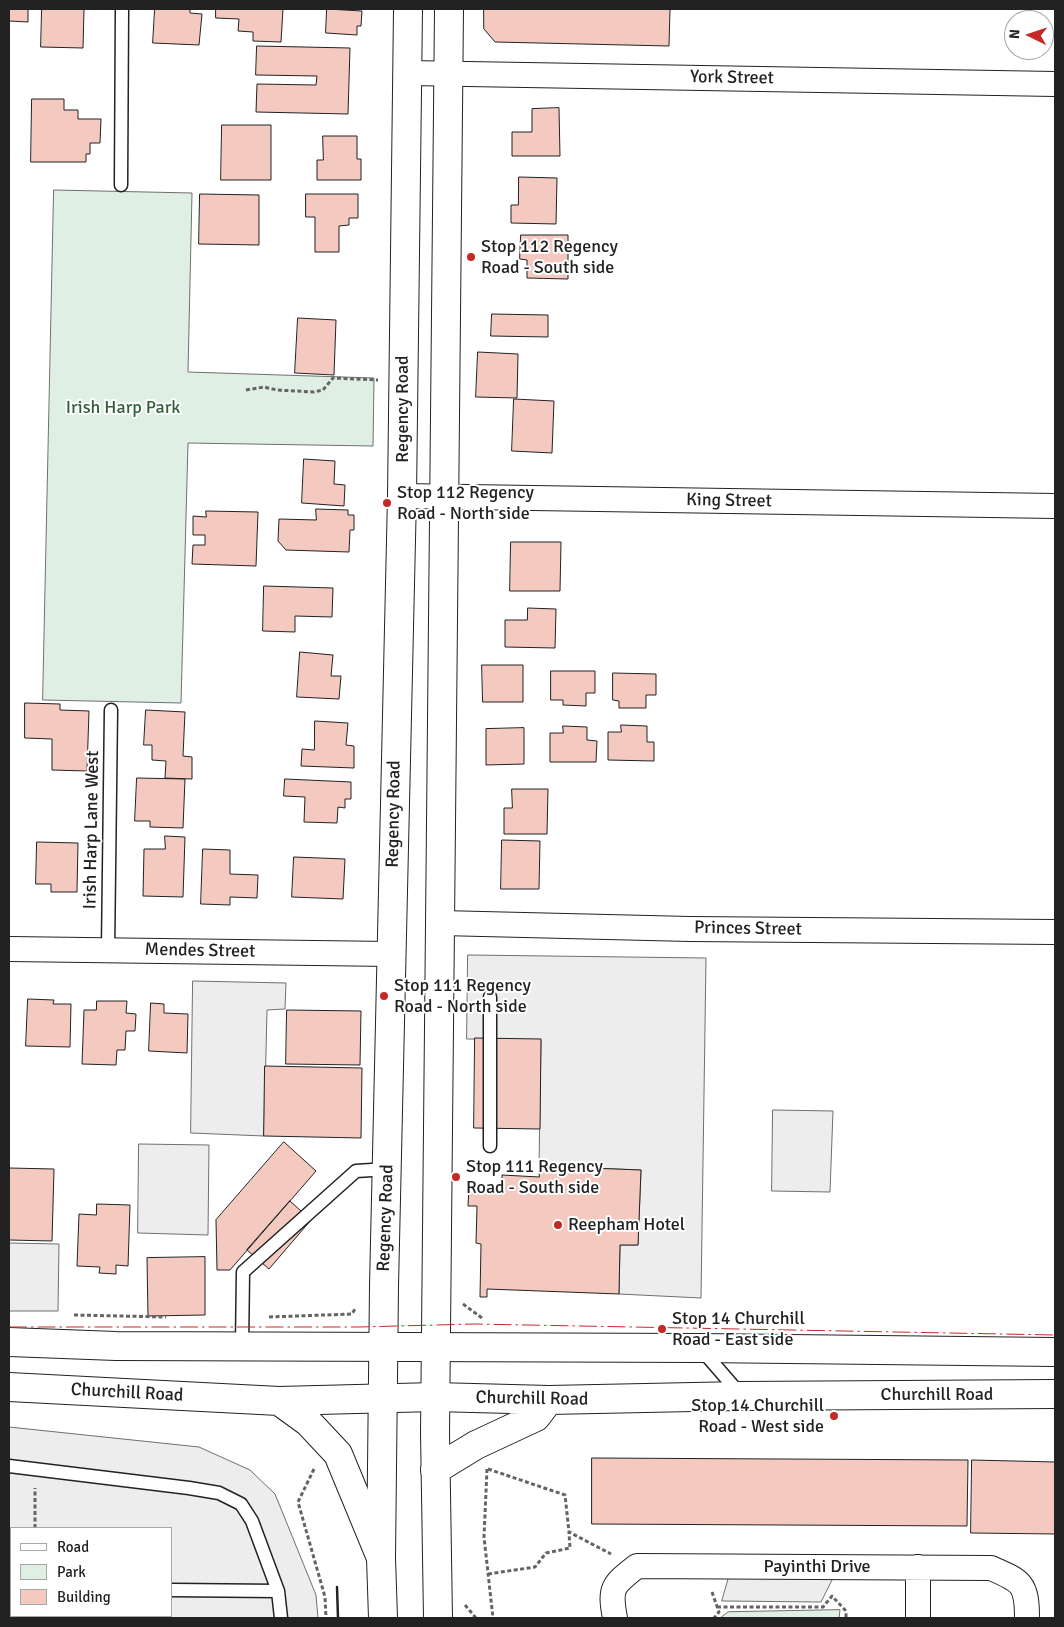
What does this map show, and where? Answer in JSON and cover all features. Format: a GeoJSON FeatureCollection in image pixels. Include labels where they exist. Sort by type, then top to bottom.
{"type":"FeatureCollection","features":[{"type":"Feature","properties":{"kind":"main road","name":"Regency Road"},"geometry":{"type":"LineString","coordinates":[[383,1618],[381,1558],[383,1398],[402,496],[408,9]]}},
{"type":"Feature","properties":{"kind":"main road"},"geometry":{"type":"LineString","coordinates":[[438,1618],[435,1397],[449,9]]}},
{"type":"Feature","properties":{"kind":"main road"},"geometry":{"type":"LineString","coordinates":[[9,1342],[116,1346],[700,1348],[1055,1352]]}},
{"type":"Feature","properties":{"kind":"main road","name":"Churchill Road"},"geometry":{"type":"LineString","coordinates":[[9,1387],[279,1401],[435,1397],[550,1400],[741,1396],[1055,1395]]}},
{"type":"Feature","properties":{"kind":"main road"},"geometry":{"type":"LineString","coordinates":[[435,1470],[476,1445],[536,1417],[550,1400]]}},
{"type":"Feature","properties":{"kind":"main road"},"geometry":{"type":"LineString","coordinates":[[279,1401],[308,1422],[338,1454],[381,1558]]}},
{"type":"Feature","properties":{"kind":"street","name":"York Street"},"geometry":{"type":"LineString","coordinates":[[408,73],[448,72],[1055,84]]}},
{"type":"Feature","properties":{"kind":"street","name":"King Street"},"geometry":{"type":"LineString","coordinates":[[402,496],[1055,506]]}},
{"type":"Feature","properties":{"kind":"street","name":"Princes Street"},"geometry":{"type":"LineString","coordinates":[[440,923],[1055,932]]}},
{"type":"Feature","properties":{"kind":"street","name":"Mendes Street"},"geometry":{"type":"LineString","coordinates":[[9,949],[391,954]]}},
{"type":"Feature","properties":{"kind":"street","name":"Payinthi Drive"},"geometry":{"type":"LineString","coordinates":[[615,1618],[611,1596],[616,1582],[637,1566],[991,1568],[1017,1579],[1027,1599],[1027,1618]]}},
{"type":"Feature","properties":{"kind":"street"},"geometry":{"type":"LineString","coordinates":[[918,1567],[918,1618]]}},
{"type":"Feature","properties":{"kind":"lane"},"geometry":{"type":"LineString","coordinates":[[121,185],[122,9]]}},
{"type":"Feature","properties":{"kind":"lane","name":"Irish Harp Lane West"},"geometry":{"type":"LineString","coordinates":[[108,950],[111,710]]}},
{"type":"Feature","properties":{"kind":"lane"},"geometry":{"type":"LineString","coordinates":[[490,997],[490,1146]]}},
{"type":"Feature","properties":{"kind":"lane"},"geometry":{"type":"LineString","coordinates":[[242,1346],[243,1272],[356,1171],[388,1169]]}},
{"type":"Feature","properties":{"kind":"lane"},"geometry":{"type":"LineString","coordinates":[[700,1348],[741,1396]]}},
{"type":"Feature","properties":{"kind":"lane"},"geometry":{"type":"LineString","coordinates":[[9,1466],[189,1488],[219,1493],[241,1504],[252,1521],[278,1591],[281,1618]]}},
{"type":"Feature","properties":{"kind":"lane"},"geometry":{"type":"LineString","coordinates":[[172,1590],[278,1591]]}},
{"type":"Feature","properties":{"kind":"path"},"geometry":{"type":"LineString","coordinates":[[246,390],[264,387],[277,390],[314,392],[323,390],[333,378],[381,380]]}},
{"type":"Feature","properties":{"kind":"path"},"geometry":{"type":"LineString","coordinates":[[242,1318],[352,1314],[360,1302]]}},
{"type":"Feature","properties":{"kind":"path"},"geometry":{"type":"LineString","coordinates":[[67,1315],[174,1317]]}},
{"type":"Feature","properties":{"kind":"path"},"geometry":{"type":"LineString","coordinates":[[487,1463],[484,1537],[493,1618]]}},
{"type":"Feature","properties":{"kind":"path"},"geometry":{"type":"LineString","coordinates":[[316,1465],[298,1502],[325,1597],[326,1618]]}},
{"type":"Feature","properties":{"kind":"path"},"geometry":{"type":"LineString","coordinates":[[35,1469],[35,1527]]}},
{"type":"Feature","properties":{"kind":"path"},"geometry":{"type":"LineString","coordinates":[[488,1469],[566,1495],[570,1548],[546,1553],[535,1567],[488,1574]]}},
{"type":"Feature","properties":{"kind":"path"},"geometry":{"type":"LineString","coordinates":[[569,1532],[613,1555]]}},
{"type":"Feature","properties":{"kind":"path"},"geometry":{"type":"LineString","coordinates":[[717,1607],[823,1607],[832,1596],[846,1611],[846,1618]]}},
{"type":"Feature","properties":{"kind":"path"},"geometry":{"type":"LineString","coordinates":[[462,1600],[476,1618]]}},
{"type":"Feature","properties":{"kind":"green space","name":"Irish Harp Park"},"geometry":{"type":"Polygon","coordinates":[[[54,190],[192,193],[188,372],[374,378],[373,446],[188,443],[181,703],[43,700],[54,190]]]}},
{"type":"Feature","properties":{"kind":"green space"},"geometry":{"type":"Polygon","coordinates":[[[840,1610],[839,1618],[720,1618],[728,1612],[840,1610]]]}},
{"type":"Feature","properties":{"kind":"shaded area"},"geometry":{"type":"Polygon","coordinates":[[[468,955],[706,958],[701,1298],[619,1294],[620,1245],[638,1245],[641,1170],[539,1166],[541,1040],[467,1039],[468,955]]]}},
{"type":"Feature","properties":{"kind":"shaded area"},"geometry":{"type":"Polygon","coordinates":[[[193,981],[286,983],[285,1009],[267,1010],[264,1136],[191,1133],[193,981]]]}},
{"type":"Feature","properties":{"kind":"shaded area"},"geometry":{"type":"Polygon","coordinates":[[[773,1110],[833,1111],[830,1192],[772,1191],[773,1110]]]}},
{"type":"Feature","properties":{"kind":"shaded area"},"geometry":{"type":"Polygon","coordinates":[[[139,1144],[209,1145],[208,1235],[138,1233],[139,1144]]]}},
{"type":"Feature","properties":{"kind":"shaded area"},"geometry":{"type":"Polygon","coordinates":[[[9,1243],[59,1244],[58,1311],[9,1311],[9,1243]]]}},
{"type":"Feature","properties":{"kind":"shaded area"},"geometry":{"type":"Polygon","coordinates":[[[9,1427],[199,1447],[250,1470],[275,1494],[316,1595],[318,1618],[9,1618],[9,1427]]]}},
{"type":"Feature","properties":{"kind":"shaded area"},"geometry":{"type":"Polygon","coordinates":[[[729,1577],[833,1578],[821,1602],[722,1601],[729,1577]]]}},
{"type":"Feature","properties":{"kind":"building"},"geometry":{"type":"Polygon","coordinates":[[[9,9],[28,9],[28,22],[9,21],[9,9]]]}},
{"type":"Feature","properties":{"kind":"building"},"geometry":{"type":"Polygon","coordinates":[[[42,9],[84,9],[83,48],[41,47],[42,9]]]}},
{"type":"Feature","properties":{"kind":"building"},"geometry":{"type":"Polygon","coordinates":[[[155,9],[190,9],[190,13],[202,14],[199,45],[153,43],[155,9]]]}},
{"type":"Feature","properties":{"kind":"building"},"geometry":{"type":"Polygon","coordinates":[[[216,9],[283,9],[281,42],[253,41],[253,32],[238,31],[239,19],[216,18],[216,9]]]}},
{"type":"Feature","properties":{"kind":"building"},"geometry":{"type":"Polygon","coordinates":[[[327,9],[362,11],[361,26],[357,26],[357,35],[326,33],[327,9]]]}},
{"type":"Feature","properties":{"kind":"building"},"geometry":{"type":"Polygon","coordinates":[[[484,9],[670,9],[669,46],[495,42],[484,29],[484,9]]]}},
{"type":"Feature","properties":{"kind":"building"},"geometry":{"type":"Polygon","coordinates":[[[257,46],[350,48],[348,114],[256,112],[257,84],[316,85],[317,76],[256,75],[257,46]]]}},
{"type":"Feature","properties":{"kind":"building"},"geometry":{"type":"Polygon","coordinates":[[[32,99],[64,99],[64,110],[78,110],[78,119],[101,119],[100,143],[90,143],[90,154],[86,154],[86,162],[31,162],[32,99]]]}},
{"type":"Feature","properties":{"kind":"building"},"geometry":{"type":"Polygon","coordinates":[[[559,108],[560,156],[512,156],[512,132],[532,132],[532,109],[559,108]]]}},
{"type":"Feature","properties":{"kind":"building"},"geometry":{"type":"Polygon","coordinates":[[[222,125],[271,125],[271,180],[221,180],[222,125]]]}},
{"type":"Feature","properties":{"kind":"building"},"geometry":{"type":"Polygon","coordinates":[[[323,136],[357,136],[357,159],[361,159],[361,180],[317,180],[317,160],[323,160],[323,136]]]}},
{"type":"Feature","properties":{"kind":"building"},"geometry":{"type":"Polygon","coordinates":[[[519,177],[557,178],[556,224],[511,223],[511,205],[518,205],[519,177]]]}},
{"type":"Feature","properties":{"kind":"building"},"geometry":{"type":"Polygon","coordinates":[[[200,194],[259,195],[259,245],[199,244],[200,194]]]}},
{"type":"Feature","properties":{"kind":"building"},"geometry":{"type":"Polygon","coordinates":[[[306,194],[358,194],[358,218],[349,218],[349,225],[339,226],[339,252],[315,252],[315,217],[306,217],[306,194]]]}},
{"type":"Feature","properties":{"kind":"building"},"geometry":{"type":"Polygon","coordinates":[[[521,235],[568,235],[568,279],[527,278],[527,260],[520,259],[521,235]]]}},
{"type":"Feature","properties":{"kind":"building"},"geometry":{"type":"Polygon","coordinates":[[[492,314],[548,315],[548,337],[491,336],[492,314]]]}},
{"type":"Feature","properties":{"kind":"building"},"geometry":{"type":"Polygon","coordinates":[[[298,318],[336,320],[334,375],[295,373],[298,318]]]}},
{"type":"Feature","properties":{"kind":"building"},"geometry":{"type":"Polygon","coordinates":[[[478,352],[518,354],[517,398],[476,397],[478,352]]]}},
{"type":"Feature","properties":{"kind":"building"},"geometry":{"type":"Polygon","coordinates":[[[514,399],[554,401],[552,453],[512,451],[514,399]]]}},
{"type":"Feature","properties":{"kind":"building"},"geometry":{"type":"Polygon","coordinates":[[[304,459],[335,461],[334,484],[345,485],[344,506],[302,503],[304,459]]]}},
{"type":"Feature","properties":{"kind":"building"},"geometry":{"type":"Polygon","coordinates":[[[316,509],[348,510],[348,515],[354,515],[354,530],[350,530],[349,552],[286,550],[278,541],[279,519],[316,520],[316,509]]]}},
{"type":"Feature","properties":{"kind":"building"},"geometry":{"type":"Polygon","coordinates":[[[206,511],[258,512],[256,566],[192,564],[193,545],[205,545],[205,535],[193,535],[193,516],[206,517],[206,511]]]}},
{"type":"Feature","properties":{"kind":"building"},"geometry":{"type":"Polygon","coordinates":[[[511,542],[561,542],[560,591],[510,591],[511,542]]]}},
{"type":"Feature","properties":{"kind":"building"},"geometry":{"type":"Polygon","coordinates":[[[264,586],[333,588],[332,617],[295,616],[295,632],[263,631],[264,586]]]}},
{"type":"Feature","properties":{"kind":"building"},"geometry":{"type":"Polygon","coordinates":[[[528,608],[556,609],[555,648],[505,647],[505,620],[527,620],[528,608]]]}},
{"type":"Feature","properties":{"kind":"building"},"geometry":{"type":"Polygon","coordinates":[[[300,652],[333,655],[331,676],[341,676],[339,699],[297,697],[300,652]]]}},
{"type":"Feature","properties":{"kind":"building"},"geometry":{"type":"Polygon","coordinates":[[[482,665],[523,665],[523,702],[483,702],[482,665]]]}},
{"type":"Feature","properties":{"kind":"building"},"geometry":{"type":"Polygon","coordinates":[[[551,671],[595,671],[595,693],[586,693],[586,706],[563,705],[563,700],[551,700],[551,671]]]}},
{"type":"Feature","properties":{"kind":"building"},"geometry":{"type":"Polygon","coordinates":[[[613,673],[656,674],[656,695],[646,695],[646,708],[619,708],[619,701],[613,700],[613,673]]]}},
{"type":"Feature","properties":{"kind":"building"},"geometry":{"type":"Polygon","coordinates":[[[25,703],[60,704],[60,710],[89,711],[87,771],[52,770],[52,739],[25,738],[25,703]]]}},
{"type":"Feature","properties":{"kind":"building"},"geometry":{"type":"Polygon","coordinates":[[[146,710],[185,712],[183,756],[192,757],[192,779],[165,778],[166,761],[152,760],[152,745],[144,745],[146,710]]]}},
{"type":"Feature","properties":{"kind":"building"},"geometry":{"type":"Polygon","coordinates":[[[315,721],[348,723],[346,745],[354,746],[354,768],[301,766],[302,749],[314,750],[315,721]]]}},
{"type":"Feature","properties":{"kind":"building"},"geometry":{"type":"Polygon","coordinates":[[[621,725],[647,726],[647,742],[654,742],[654,761],[608,760],[608,732],[621,732],[621,725]]]}},
{"type":"Feature","properties":{"kind":"building"},"geometry":{"type":"Polygon","coordinates":[[[563,726],[587,727],[587,740],[597,741],[596,762],[550,762],[550,733],[563,733],[563,726]]]}},
{"type":"Feature","properties":{"kind":"building"},"geometry":{"type":"Polygon","coordinates":[[[524,728],[524,764],[486,765],[486,729],[524,728]]]}},
{"type":"Feature","properties":{"kind":"building"},"geometry":{"type":"Polygon","coordinates":[[[137,778],[185,779],[183,828],[150,827],[150,821],[135,821],[137,778]]]}},
{"type":"Feature","properties":{"kind":"building"},"geometry":{"type":"Polygon","coordinates":[[[285,779],[351,782],[351,799],[345,799],[345,808],[338,807],[337,823],[304,822],[305,797],[284,796],[285,779]]]}},
{"type":"Feature","properties":{"kind":"building"},"geometry":{"type":"Polygon","coordinates":[[[512,789],[548,789],[547,834],[504,834],[504,808],[512,808],[512,789]]]}},
{"type":"Feature","properties":{"kind":"building"},"geometry":{"type":"Polygon","coordinates":[[[165,836],[185,837],[183,897],[143,896],[144,849],[165,849],[165,836]]]}},
{"type":"Feature","properties":{"kind":"building"},"geometry":{"type":"Polygon","coordinates":[[[502,840],[540,841],[539,889],[501,889],[502,840]]]}},
{"type":"Feature","properties":{"kind":"building"},"geometry":{"type":"Polygon","coordinates":[[[37,842],[78,843],[77,892],[51,892],[51,884],[36,884],[37,842]]]}},
{"type":"Feature","properties":{"kind":"building"},"geometry":{"type":"Polygon","coordinates":[[[203,849],[230,850],[230,874],[258,875],[257,898],[230,897],[230,905],[201,904],[203,849]]]}},
{"type":"Feature","properties":{"kind":"building"},"geometry":{"type":"Polygon","coordinates":[[[294,857],[345,859],[343,899],[292,897],[294,857]]]}},
{"type":"Feature","properties":{"kind":"building"},"geometry":{"type":"Polygon","coordinates":[[[28,999],[54,1000],[53,1004],[71,1004],[70,1047],[26,1046],[28,999]]]}},
{"type":"Feature","properties":{"kind":"building"},"geometry":{"type":"Polygon","coordinates":[[[97,1001],[127,1001],[126,1013],[136,1014],[135,1031],[126,1031],[125,1050],[117,1050],[116,1065],[82,1064],[84,1010],[96,1010],[97,1001]]]}},
{"type":"Feature","properties":{"kind":"building"},"geometry":{"type":"Polygon","coordinates":[[[151,1003],[164,1004],[164,1013],[188,1014],[187,1053],[149,1051],[151,1003]]]}},
{"type":"Feature","properties":{"kind":"building"},"geometry":{"type":"Polygon","coordinates":[[[287,1010],[361,1011],[360,1065],[286,1064],[287,1010]]]}},
{"type":"Feature","properties":{"kind":"building"},"geometry":{"type":"Polygon","coordinates":[[[475,1038],[541,1039],[540,1129],[474,1128],[475,1038]]]}},
{"type":"Feature","properties":{"kind":"building"},"geometry":{"type":"Polygon","coordinates":[[[265,1066],[362,1068],[361,1138],[264,1136],[265,1066]]]}},
{"type":"Feature","properties":{"kind":"building"},"geometry":{"type":"Polygon","coordinates":[[[284,1142],[316,1171],[230,1270],[217,1270],[216,1220],[284,1142]]]}},
{"type":"Feature","properties":{"kind":"building","name":"Reepham Hotel"},"geometry":{"type":"Polygon","coordinates":[[[539,1166],[641,1170],[638,1245],[620,1245],[619,1294],[487,1289],[487,1297],[480,1297],[481,1244],[476,1243],[477,1206],[468,1206],[469,1186],[502,1187],[502,1175],[539,1177],[539,1166]]]}},
{"type":"Feature","properties":{"kind":"building"},"geometry":{"type":"Polygon","coordinates":[[[9,1168],[54,1169],[52,1241],[9,1240],[9,1168]]]}},
{"type":"Feature","properties":{"kind":"building"},"geometry":{"type":"Polygon","coordinates":[[[290,1201],[311,1220],[269,1269],[247,1250],[290,1201]]]}},
{"type":"Feature","properties":{"kind":"building"},"geometry":{"type":"Polygon","coordinates":[[[97,1204],[130,1205],[128,1266],[116,1265],[116,1274],[99,1273],[100,1267],[77,1266],[79,1214],[96,1215],[97,1204]]]}},
{"type":"Feature","properties":{"kind":"building"},"geometry":{"type":"Polygon","coordinates":[[[205,1257],[205,1315],[148,1316],[147,1258],[205,1257]]]}},
{"type":"Feature","properties":{"kind":"building"},"geometry":{"type":"Polygon","coordinates":[[[592,1458],[968,1460],[967,1526],[592,1524],[592,1458]]]}},
{"type":"Feature","properties":{"kind":"building"},"geometry":{"type":"Polygon","coordinates":[[[972,1460],[1055,1462],[1055,1534],[971,1533],[972,1460]]]}},
{"type":"Feature","properties":{"kind":"wall"},"geometry":{"type":"LineString","coordinates":[[337,1587],[338,1618]]}},
{"type":"Feature","properties":{"kind":"power"},"geometry":{"type":"LineString","coordinates":[[9,1327],[359,1327],[474,1324],[1055,1335]]}},
{"type":"Feature","properties":{"kind":"place","name":"Stop 112 Regency Road - South side"},"geometry":{"type":"Point","coordinates":[471,257]}},
{"type":"Feature","properties":{"kind":"place","name":"Stop 112 Regency Road - North side"},"geometry":{"type":"Point","coordinates":[387,503]}},
{"type":"Feature","properties":{"kind":"place","name":"Stop 111 Regency Road - North side"},"geometry":{"type":"Point","coordinates":[384,996]}},
{"type":"Feature","properties":{"kind":"place","name":"Stop 111 Regency Road - South side"},"geometry":{"type":"Point","coordinates":[456,1177]}},
{"type":"Feature","properties":{"kind":"place","name":"Reepham Hotel"},"geometry":{"type":"Point","coordinates":[558,1225]}},
{"type":"Feature","properties":{"kind":"place","name":"Stop 14 Churchill Road - East side"},"geometry":{"type":"Point","coordinates":[662,1329]}},
{"type":"Feature","properties":{"kind":"place","name":"Stop 14 Churchill Road - West side"},"geometry":{"type":"Point","coordinates":[834,1416]}}]}
